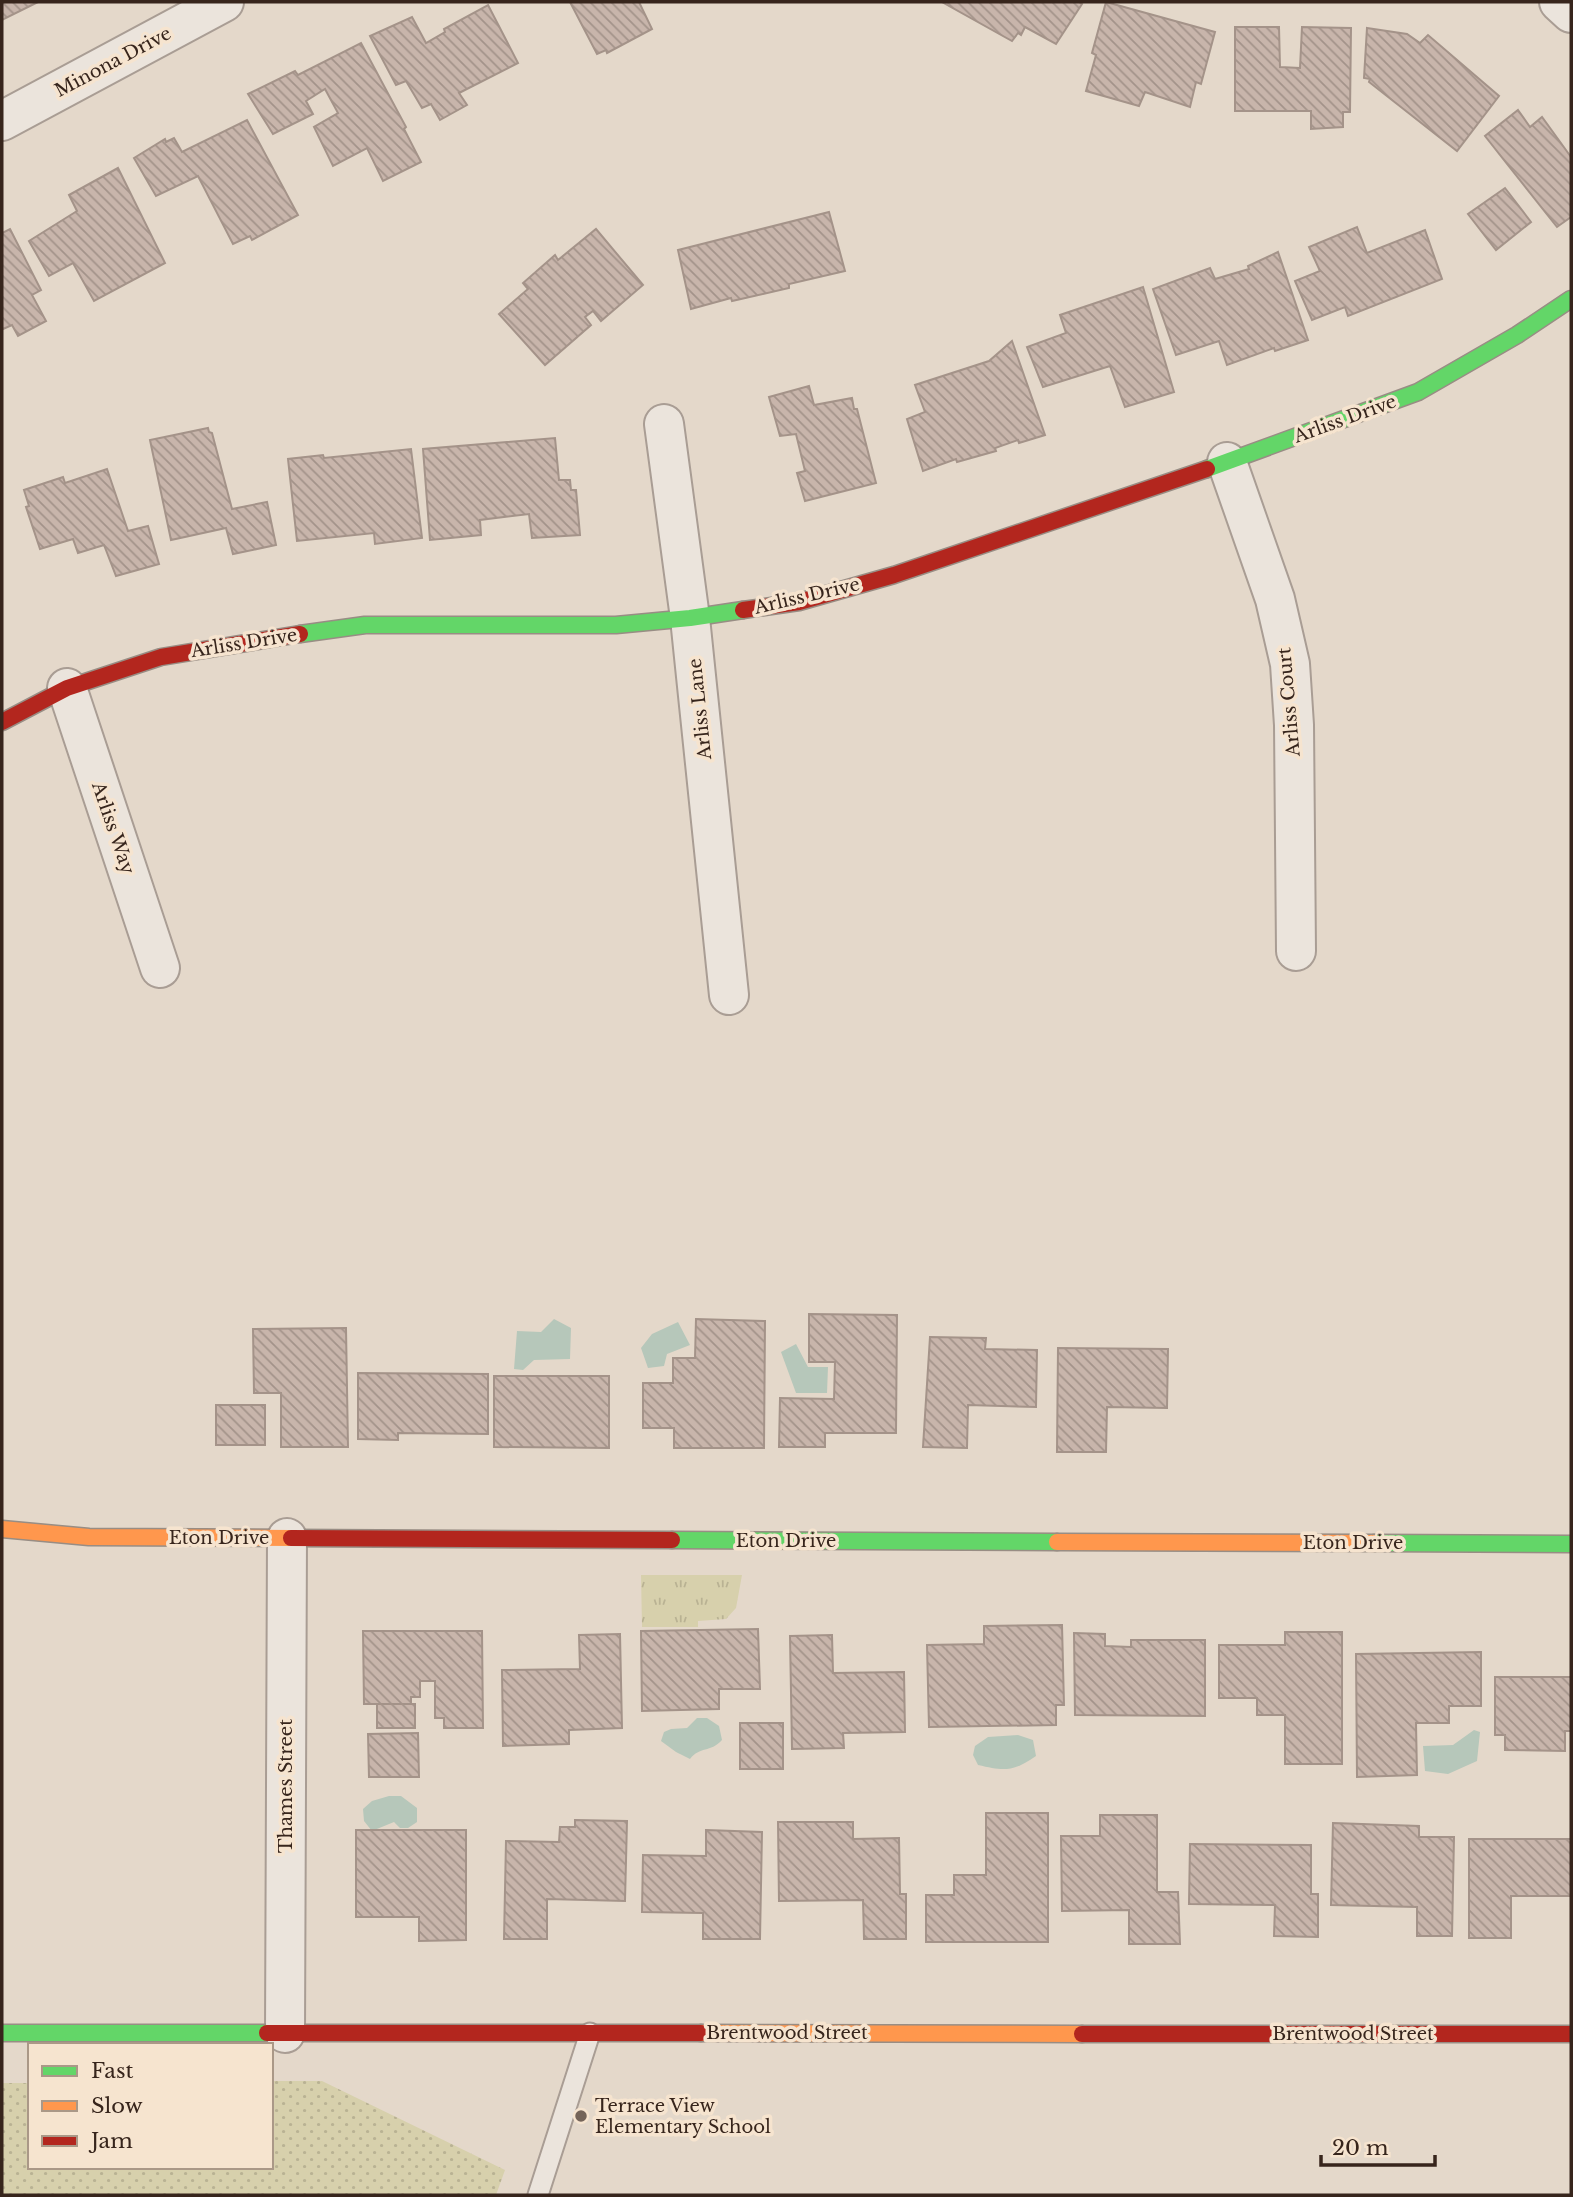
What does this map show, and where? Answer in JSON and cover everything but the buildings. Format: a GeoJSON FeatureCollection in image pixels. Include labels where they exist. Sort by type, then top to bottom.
{"type":"FeatureCollection","features":[{"type":"Feature","properties":{"kind":"street","name":"Minona Drive"},"geometry":{"type":"LineString","coordinates":[[2,121],[224,2]]}},
{"type":"Feature","properties":{"kind":"street"},"geometry":{"type":"LineString","coordinates":[[1559,2],[1571,13]]}},
{"type":"Feature","properties":{"kind":"street","name":"Arliss Drive"},"geometry":{"type":"LineString","coordinates":[[2,722],[66,688],[161,657],[266,638],[365,625],[616,625],[690,618],[799,602],[894,575],[1227,463],[1418,392],[1517,335],[1571,299]]}},
{"type":"Feature","properties":{"kind":"street","name":"Arliss Lane"},"geometry":{"type":"LineString","coordinates":[[664,424],[690,618],[729,995]]}},
{"type":"Feature","properties":{"kind":"street","name":"Arliss Court"},"geometry":{"type":"LineString","coordinates":[[1227,463],[1275,599],[1290,664],[1294,725],[1296,951]]}},
{"type":"Feature","properties":{"kind":"street","name":"Arliss Way"},"geometry":{"type":"LineString","coordinates":[[66,688],[160,968]]}},
{"type":"Feature","properties":{"kind":"street","name":"Eton Drive"},"geometry":{"type":"LineString","coordinates":[[2,1529],[89,1537],[1571,1544]]}},
{"type":"Feature","properties":{"kind":"street","name":"Thames Street"},"geometry":{"type":"LineString","coordinates":[[285,2033],[288,1538]]}},
{"type":"Feature","properties":{"kind":"street","name":"Brentwood Street"},"geometry":{"type":"LineString","coordinates":[[2,2033],[1571,2034]]}},
{"type":"Feature","properties":{"kind":"lane"},"geometry":{"type":"LineString","coordinates":[[538,2195],[590,2033]]}},
{"type":"Feature","properties":{"kind":"green space"},"geometry":{"type":"Polygon","coordinates":[[[641,1575],[742,1575],[736,1608],[726,1619],[698,1621],[698,1627],[642,1627],[641,1575]]]}},
{"type":"Feature","properties":{"kind":"green space"},"geometry":{"type":"Polygon","coordinates":[[[273,2081],[322,2081],[505,2170],[496,2195],[2,2195],[2,2083],[28,2083],[28,2169],[273,2169],[273,2081]]]}},
{"type":"Feature","properties":{"kind":"shaded area"},"geometry":{"type":"Polygon","coordinates":[[[554,1319],[571,1328],[570,1359],[534,1360],[523,1370],[514,1369],[517,1331],[541,1332],[554,1319]]]}},
{"type":"Feature","properties":{"kind":"shaded area"},"geometry":{"type":"Polygon","coordinates":[[[678,1322],[690,1345],[667,1354],[664,1366],[648,1368],[641,1348],[652,1334],[678,1322]]]}},
{"type":"Feature","properties":{"kind":"shaded area"},"geometry":{"type":"Polygon","coordinates":[[[796,1344],[808,1367],[828,1367],[827,1393],[796,1393],[781,1352],[796,1344]]]}},
{"type":"Feature","properties":{"kind":"shaded area"},"geometry":{"type":"Polygon","coordinates":[[[697,1718],[707,1718],[719,1726],[722,1740],[690,1759],[661,1741],[664,1732],[687,1728],[697,1718]]]}},
{"type":"Feature","properties":{"kind":"shaded area"},"geometry":{"type":"Polygon","coordinates":[[[1474,1730],[1480,1732],[1477,1761],[1448,1774],[1425,1771],[1423,1746],[1453,1745],[1474,1730]]]}},
{"type":"Feature","properties":{"kind":"shaded area"},"geometry":{"type":"Polygon","coordinates":[[[1018,1735],[1033,1740],[1036,1756],[1008,1769],[978,1765],[973,1755],[975,1746],[988,1737],[1018,1735]]]}},
{"type":"Feature","properties":{"kind":"shaded area"},"geometry":{"type":"Polygon","coordinates":[[[401,1796],[417,1808],[417,1822],[408,1828],[400,1828],[394,1822],[372,1831],[364,1821],[363,1809],[372,1801],[401,1796]]]}},
{"type":"Feature","properties":{"kind":"traffic: fast"},"geometry":{"type":"LineString","coordinates":[[1207,469],[1418,392],[1517,335],[1571,299]]}},
{"type":"Feature","properties":{"kind":"traffic: fast"},"geometry":{"type":"LineString","coordinates":[[300,634],[365,625],[616,625],[743,610]]}},
{"type":"Feature","properties":{"kind":"traffic: fast"},"geometry":{"type":"LineString","coordinates":[[672,1540],[1057,1542]]}},
{"type":"Feature","properties":{"kind":"traffic: fast"},"geometry":{"type":"LineString","coordinates":[[1374,1543],[1571,1544]]}},
{"type":"Feature","properties":{"kind":"traffic: fast"},"geometry":{"type":"LineString","coordinates":[[2,2033],[267,2033]]}},
{"type":"Feature","properties":{"kind":"traffic: slow"},"geometry":{"type":"LineString","coordinates":[[2,1529],[89,1537],[291,1538]]}},
{"type":"Feature","properties":{"kind":"traffic: slow"},"geometry":{"type":"LineString","coordinates":[[1057,1542],[1374,1543]]}},
{"type":"Feature","properties":{"kind":"traffic: slow"},"geometry":{"type":"LineString","coordinates":[[701,2033],[1082,2034]]}},
{"type":"Feature","properties":{"kind":"traffic: jam"},"geometry":{"type":"LineString","coordinates":[[743,610],[799,602],[894,575],[1207,469]]}},
{"type":"Feature","properties":{"kind":"traffic: jam"},"geometry":{"type":"LineString","coordinates":[[2,722],[67,688],[161,657],[300,634]]}},
{"type":"Feature","properties":{"kind":"traffic: jam"},"geometry":{"type":"LineString","coordinates":[[291,1538],[672,1540]]}},
{"type":"Feature","properties":{"kind":"traffic: jam"},"geometry":{"type":"LineString","coordinates":[[267,2033],[701,2033]]}},
{"type":"Feature","properties":{"kind":"traffic: jam"},"geometry":{"type":"LineString","coordinates":[[1082,2034],[1571,2034]]}},
{"type":"Feature","properties":{"kind":"place","name":"Terrace View Elementary School"},"geometry":{"type":"Point","coordinates":[581,2116]}}]}
